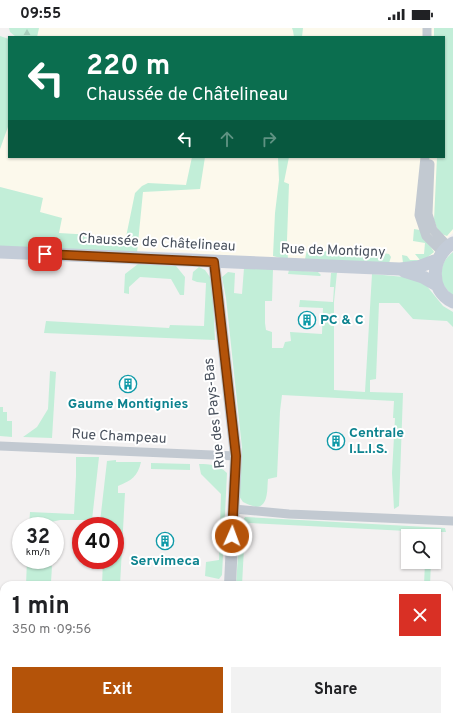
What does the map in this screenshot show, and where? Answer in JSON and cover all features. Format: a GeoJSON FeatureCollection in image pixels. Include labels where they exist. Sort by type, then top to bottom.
{"type":"FeatureCollection","features":[{"type":"Feature","properties":{"kind":"main road"},"geometry":{"type":"LineString","coordinates":[[400,269],[418,267],[445,250]]}},
{"type":"Feature","properties":{"kind":"main road"},"geometry":{"type":"LineString","coordinates":[[436,285],[434,272],[445,250]]}},
{"type":"Feature","properties":{"kind":"main road","name":"Chaussée de Châtelineau"},"geometry":{"type":"LineString","coordinates":[[0,252],[265,264]]}},
{"type":"Feature","properties":{"kind":"main road","name":"Rue de Montigny"},"geometry":{"type":"LineString","coordinates":[[265,264],[400,269]]}},
{"type":"Feature","properties":{"kind":"main road"},"geometry":{"type":"LineString","coordinates":[[400,269],[423,277],[436,285],[446,299],[453,302]]}},
{"type":"Feature","properties":{"kind":"street"},"geometry":{"type":"LineString","coordinates":[[425,158],[419,215],[426,236],[445,250]]}},
{"type":"Feature","properties":{"kind":"street"},"geometry":{"type":"LineString","coordinates":[[430,158],[428,214],[433,230],[445,250]]}},
{"type":"Feature","properties":{"kind":"street","name":"Rue des Pays-Bas"},"geometry":{"type":"LineString","coordinates":[[214,262],[236,456],[230,581]]}},
{"type":"Feature","properties":{"kind":"street","name":"Rue Champeau"},"geometry":{"type":"LineString","coordinates":[[0,446],[236,456]]}},
{"type":"Feature","properties":{"kind":"street"},"geometry":{"type":"LineString","coordinates":[[234,509],[289,514],[453,521]]}},
{"type":"Feature","properties":{"kind":"shaded area"},"geometry":{"type":"Polygon","coordinates":[[[39,28],[453,28],[453,233],[447,238],[436,254],[417,264],[291,262],[183,252],[54,249],[40,212],[42,198],[0,187],[0,149],[8,127],[8,158],[445,158],[445,36],[37,36],[39,28]]]}},
{"type":"Feature","properties":{"kind":"green space"},"geometry":{"type":"Polygon","coordinates":[[[9,28],[39,28],[37,36],[15,36],[10,32],[9,28]]]}},
{"type":"Feature","properties":{"kind":"green space"},"geometry":{"type":"Polygon","coordinates":[[[292,28],[303,28],[302,36],[294,36],[292,28]]]}},
{"type":"Feature","properties":{"kind":"green space"},"geometry":{"type":"Polygon","coordinates":[[[434,28],[453,28],[453,229],[447,236],[439,233],[434,220],[437,158],[445,158],[445,36],[434,36],[434,28]]]}},
{"type":"Feature","properties":{"kind":"green space"},"geometry":{"type":"Polygon","coordinates":[[[0,36],[8,39],[8,127],[0,149],[0,36]]]}},
{"type":"Feature","properties":{"kind":"green space"},"geometry":{"type":"Polygon","coordinates":[[[192,158],[205,158],[200,189],[143,192],[137,253],[0,247],[0,187],[43,198],[40,212],[62,218],[59,233],[126,237],[135,193],[142,186],[148,183],[186,185],[192,158]]]}},
{"type":"Feature","properties":{"kind":"green space"},"geometry":{"type":"Polygon","coordinates":[[[278,158],[289,158],[284,182],[289,184],[287,240],[288,260],[273,256],[275,213],[279,180],[278,158]]]}},
{"type":"Feature","properties":{"kind":"green space"},"geometry":{"type":"Polygon","coordinates":[[[414,229],[420,230],[434,252],[424,260],[403,263],[402,255],[407,256],[410,260],[420,260],[415,254],[424,254],[425,243],[413,241],[414,229]]]}},
{"type":"Feature","properties":{"kind":"green space"},"geometry":{"type":"Polygon","coordinates":[[[307,250],[383,255],[383,253],[389,254],[391,257],[389,263],[305,259],[307,250]]]}},
{"type":"Feature","properties":{"kind":"green space"},"geometry":{"type":"Polygon","coordinates":[[[453,252],[453,297],[441,282],[444,262],[453,252]]]}},
{"type":"Feature","properties":{"kind":"green space"},"geometry":{"type":"Polygon","coordinates":[[[138,264],[176,266],[185,277],[184,295],[180,295],[171,279],[140,277],[129,287],[129,294],[124,293],[125,274],[138,264]]]}},
{"type":"Feature","properties":{"kind":"green space"},"geometry":{"type":"Polygon","coordinates":[[[199,267],[205,270],[212,280],[215,340],[44,333],[46,321],[169,328],[170,325],[204,326],[206,283],[192,280],[193,272],[199,267]]]}},
{"type":"Feature","properties":{"kind":"green space"},"geometry":{"type":"Polygon","coordinates":[[[244,268],[273,269],[272,301],[265,301],[266,330],[272,332],[272,348],[283,348],[285,342],[291,341],[290,332],[322,334],[323,308],[299,307],[300,300],[333,302],[334,287],[330,287],[331,273],[337,272],[334,302],[334,390],[365,392],[372,274],[415,278],[426,285],[443,306],[453,312],[453,327],[447,321],[413,319],[399,303],[379,303],[376,379],[370,380],[370,392],[403,393],[399,506],[394,509],[392,473],[395,418],[393,418],[394,401],[282,395],[277,477],[268,479],[265,500],[260,506],[256,507],[245,503],[239,496],[242,448],[226,298],[222,277],[228,272],[235,273],[234,293],[242,294],[244,268]]]}},
{"type":"Feature","properties":{"kind":"green space"},"geometry":{"type":"Polygon","coordinates":[[[289,270],[318,272],[321,275],[288,274],[289,270]]]}},
{"type":"Feature","properties":{"kind":"green space"},"geometry":{"type":"Polygon","coordinates":[[[50,371],[56,372],[52,438],[23,437],[37,427],[48,409],[50,371]]]}},
{"type":"Feature","properties":{"kind":"green space"},"geometry":{"type":"Polygon","coordinates":[[[0,407],[3,407],[3,412],[7,412],[7,421],[12,421],[12,437],[0,436],[0,407]]]}},
{"type":"Feature","properties":{"kind":"green space"},"geometry":{"type":"Polygon","coordinates":[[[76,457],[99,457],[92,517],[72,517],[72,520],[64,520],[64,517],[30,517],[30,512],[74,514],[76,457]]]}},
{"type":"Feature","properties":{"kind":"green space"},"geometry":{"type":"Polygon","coordinates":[[[116,460],[116,462],[141,462],[136,474],[127,482],[118,486],[118,493],[125,493],[124,517],[101,517],[107,461],[116,460]]]}},
{"type":"Feature","properties":{"kind":"green space"},"geometry":{"type":"Polygon","coordinates":[[[151,463],[190,464],[190,470],[151,469],[151,463]]]}},
{"type":"Feature","properties":{"kind":"green space"},"geometry":{"type":"Polygon","coordinates":[[[199,464],[207,464],[221,468],[227,473],[222,575],[219,579],[205,576],[206,562],[219,560],[221,494],[201,474],[199,464]]]}},
{"type":"Feature","properties":{"kind":"green space"},"geometry":{"type":"Polygon","coordinates":[[[245,517],[445,528],[446,532],[441,532],[441,529],[401,529],[401,531],[249,523],[245,529],[242,581],[236,581],[240,526],[245,517]]]}},
{"type":"Feature","properties":{"kind":"green space"},"geometry":{"type":"Polygon","coordinates":[[[27,569],[52,569],[51,581],[26,581],[27,569]]]}},
{"type":"Feature","properties":{"kind":"green space"},"geometry":{"type":"Polygon","coordinates":[[[103,569],[121,569],[120,581],[102,581],[103,569]]]}},
{"type":"Feature","properties":{"kind":"green space"},"geometry":{"type":"Polygon","coordinates":[[[425,569],[431,569],[430,581],[424,581],[425,569]]]}},
{"type":"Feature","properties":{"kind":"place","name":"PC & C"},"geometry":{"type":"Point","coordinates":[307,320]}},
{"type":"Feature","properties":{"kind":"place","name":"Gaume Montignies"},"geometry":{"type":"Point","coordinates":[128,384]}},
{"type":"Feature","properties":{"kind":"place","name":"Centrale I.L.I.S."},"geometry":{"type":"Point","coordinates":[336,441]}},
{"type":"Feature","properties":{"kind":"place","name":"Servimeca"},"geometry":{"type":"Point","coordinates":[165,541]}},
{"type":"Feature","properties":{"kind":"route"},"geometry":{"type":"LineString","coordinates":[[45,254],[214,262],[236,456],[232,536]]}}]}
